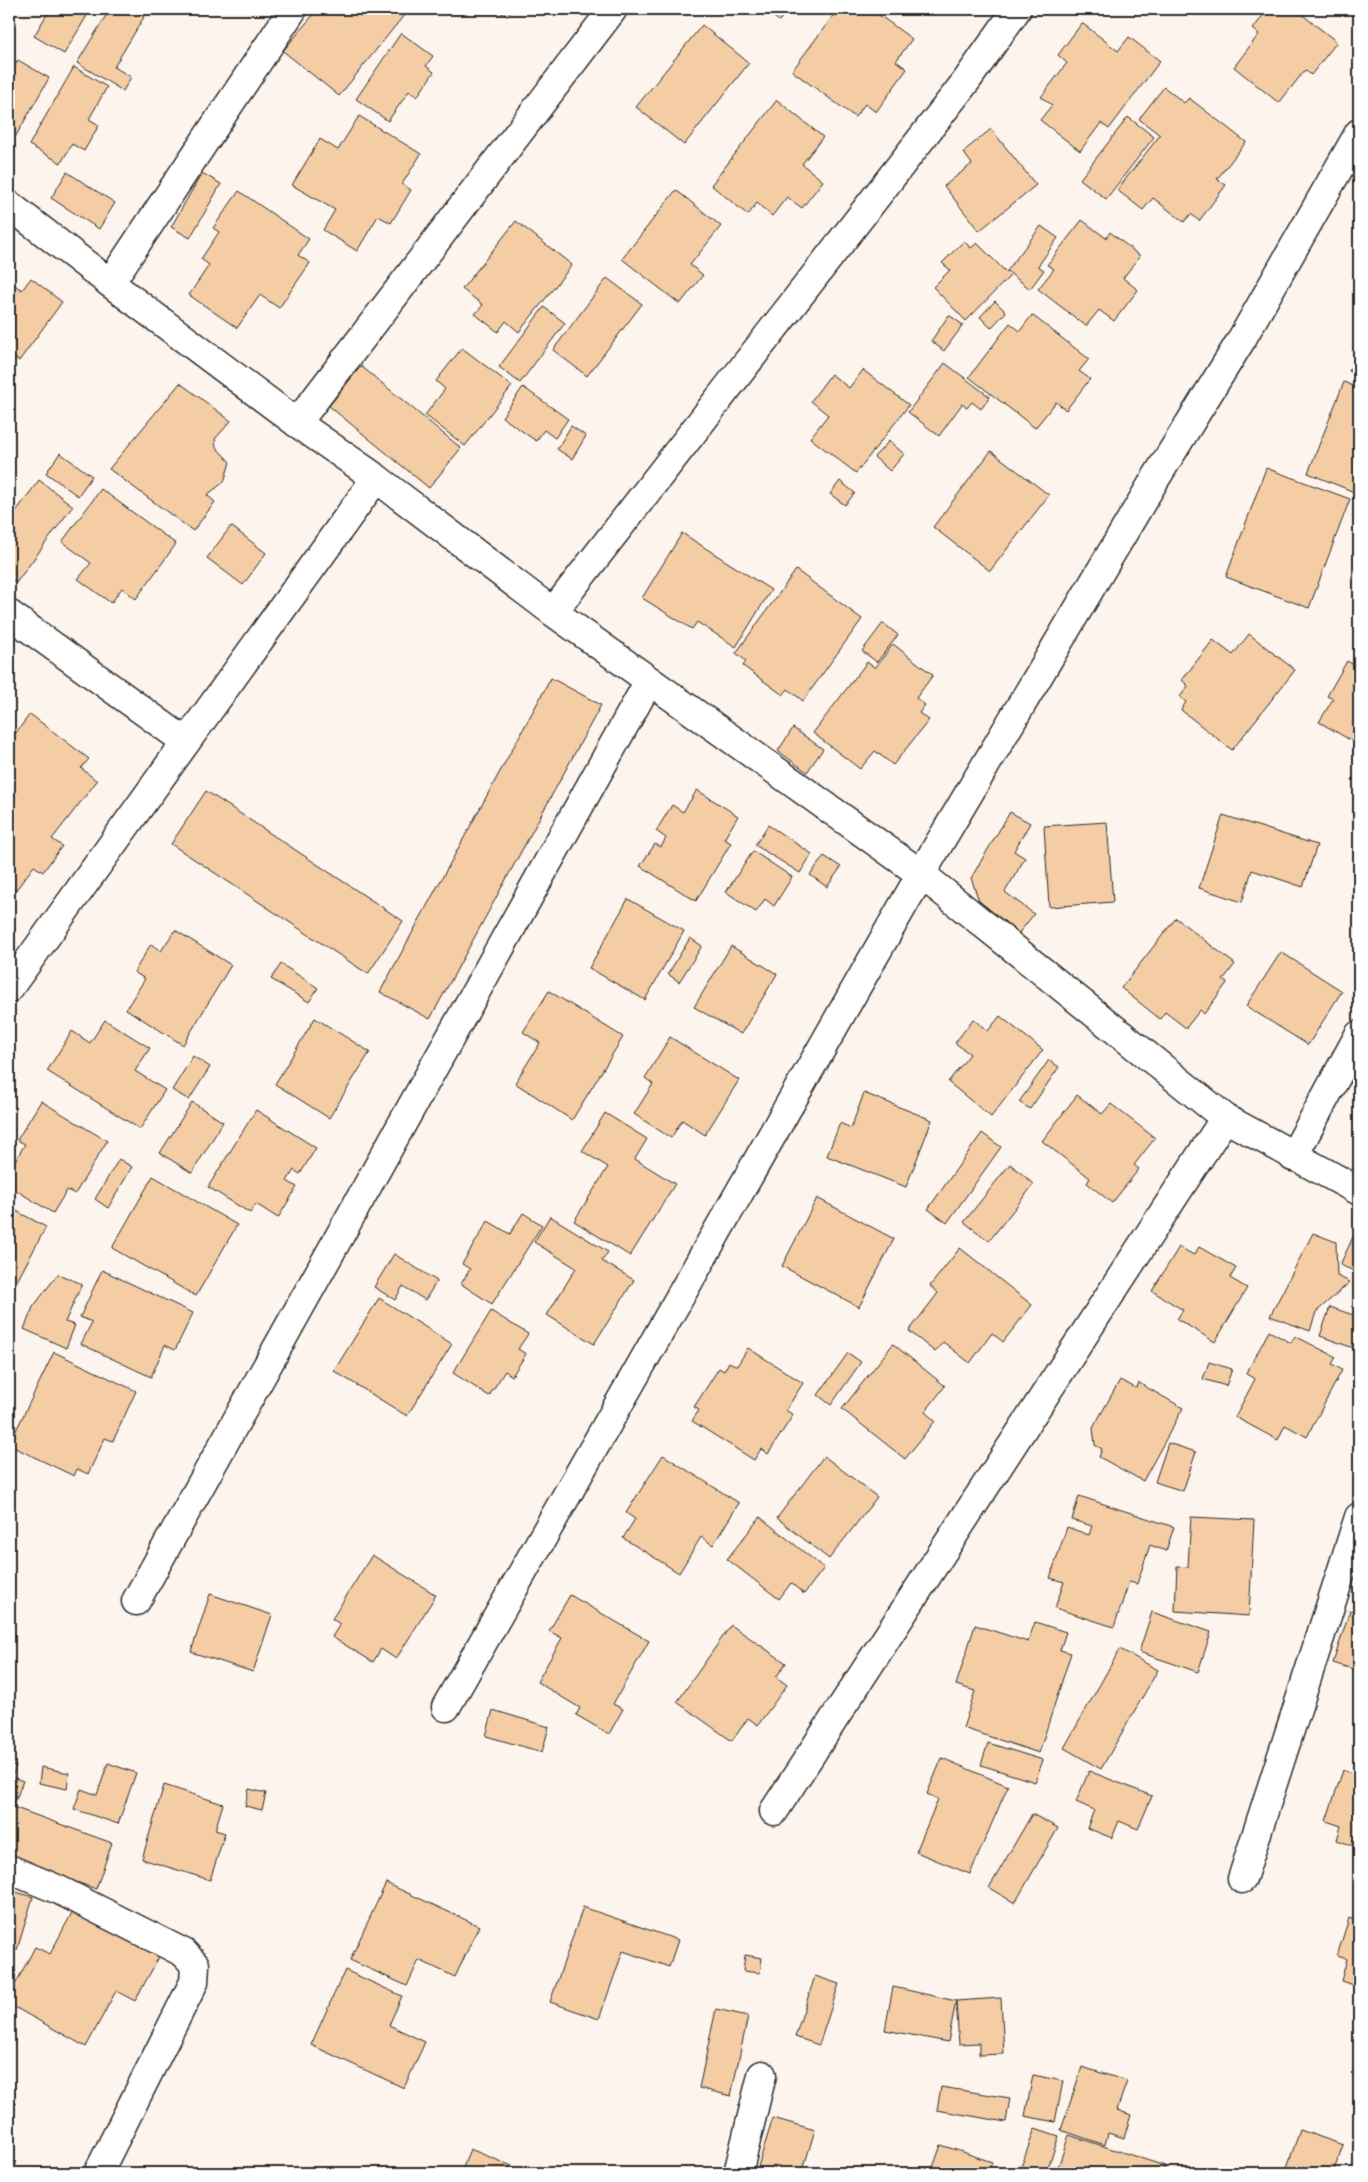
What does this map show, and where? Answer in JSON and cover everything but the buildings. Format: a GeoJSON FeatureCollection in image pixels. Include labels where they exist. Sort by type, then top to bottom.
{"type":"FeatureCollection","features":[{"type":"Feature","properties":{"kind":"street"},"geometry":{"type":"LineString","coordinates":[[110,283],[293,9]]}},
{"type":"Feature","properties":{"kind":"street"},"geometry":{"type":"LineString","coordinates":[[297,423],[613,9]]}},
{"type":"Feature","properties":{"kind":"street"},"geometry":{"type":"LineString","coordinates":[[553,612],[967,80],[1017,9]]}},
{"type":"Feature","properties":{"kind":"street"},"geometry":{"type":"LineString","coordinates":[[446,1707],[921,874],[1144,498],[1240,342],[1359,132]]}},
{"type":"Feature","properties":{"kind":"street"},"geometry":{"type":"LineString","coordinates":[[9,205],[297,423],[376,478],[553,612],[921,874],[1225,1118],[1293,1157],[1359,1191]]}},
{"type":"Feature","properties":{"kind":"street"},"geometry":{"type":"LineString","coordinates":[[9,988],[376,478]]}},
{"type":"Feature","properties":{"kind":"street"},"geometry":{"type":"LineString","coordinates":[[9,614],[186,742]]}},
{"type":"Feature","properties":{"kind":"street"},"geometry":{"type":"LineString","coordinates":[[136,1601],[648,681]]}},
{"type":"Feature","properties":{"kind":"street"},"geometry":{"type":"LineString","coordinates":[[1293,1157],[1359,1035]]}},
{"type":"Feature","properties":{"kind":"street"},"geometry":{"type":"LineString","coordinates":[[774,1811],[1225,1118]]}},
{"type":"Feature","properties":{"kind":"street"},"geometry":{"type":"LineString","coordinates":[[1242,1879],[1359,1517]]}},
{"type":"Feature","properties":{"kind":"street"},"geometry":{"type":"LineString","coordinates":[[9,1869],[59,1890],[184,1953],[195,1965],[194,1982],[98,2173]]}},
{"type":"Feature","properties":{"kind":"street"},"geometry":{"type":"LineString","coordinates":[[738,2173],[762,2075]]}}]}
